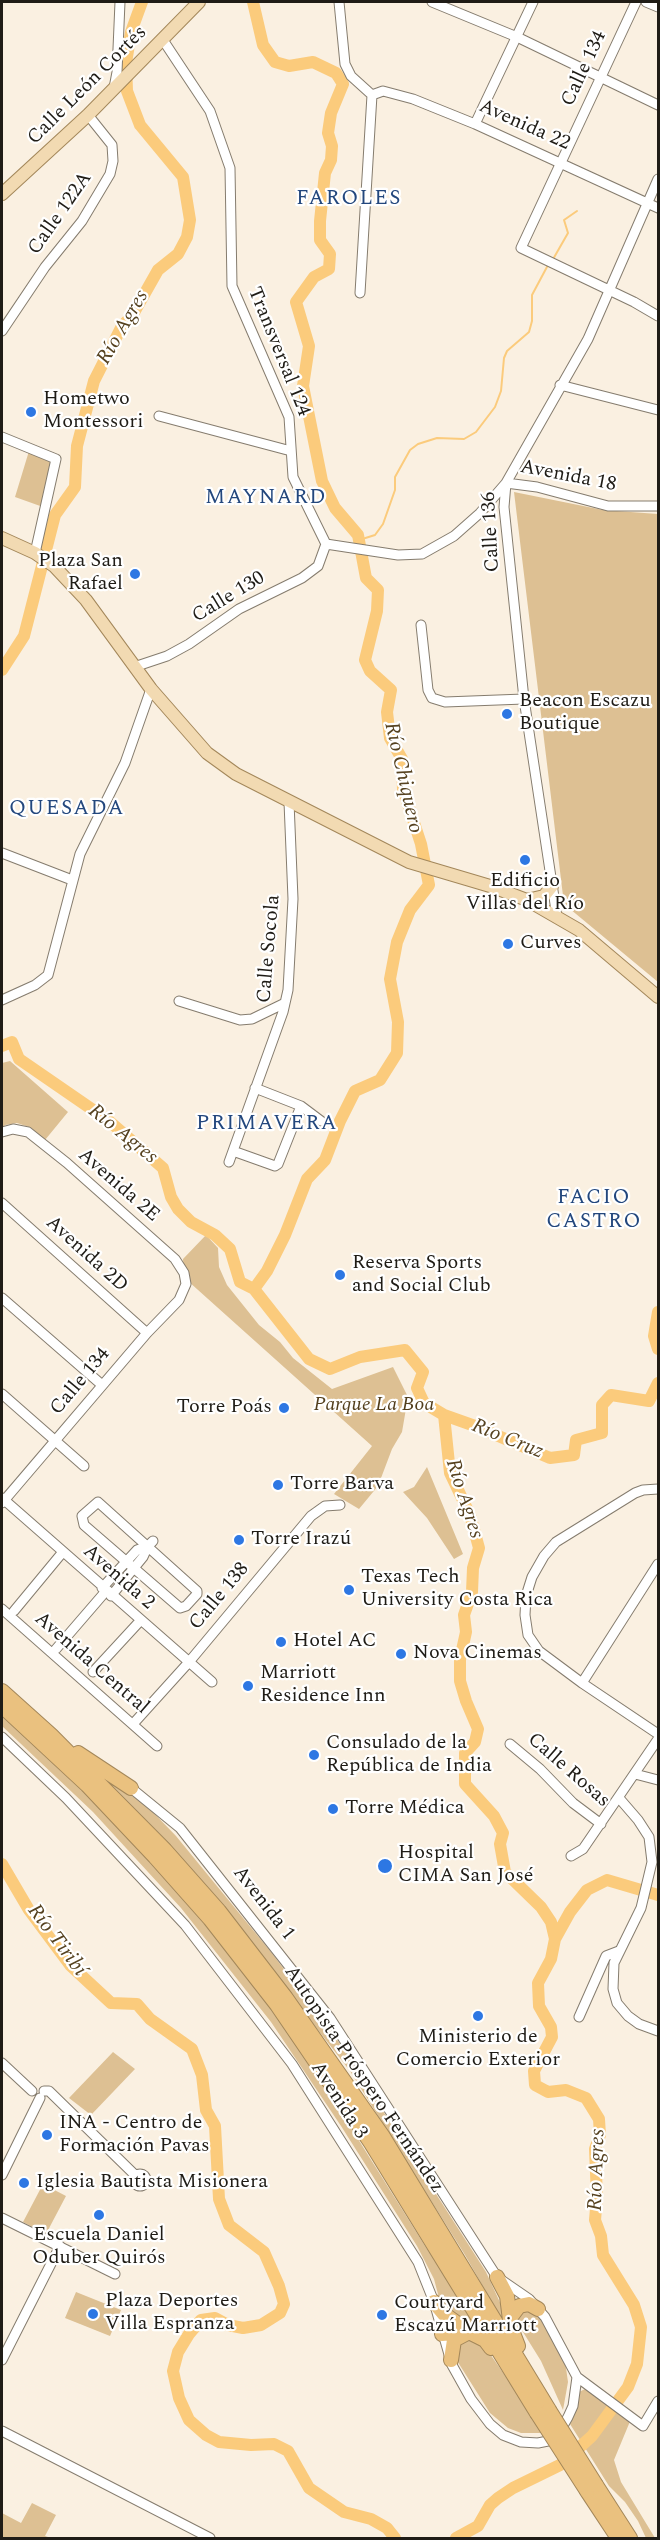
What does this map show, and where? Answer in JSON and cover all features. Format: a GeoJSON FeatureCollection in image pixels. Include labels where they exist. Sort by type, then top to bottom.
{"type":"FeatureCollection","features":[{"type":"Feature","properties":{"kind":"highway","name":"Autopista Próspero Fernández"},"geometry":{"type":"LineString","coordinates":[[2,1691],[51,1734],[165,1850],[219,1911],[286,1998],[381,2135],[540,2406]]}},
{"type":"Feature","properties":{"kind":"highway","name":"Autopista Próspero Fernández"},"geometry":{"type":"LineString","coordinates":[[2,1706],[87,1785],[155,1857],[210,1919],[277,2005],[371,2143],[540,2406],[591,2488],[618,2538]]}},
{"type":"Feature","properties":{"kind":"highway"},"geometry":{"type":"LineString","coordinates":[[51,1734],[131,1788]]}},
{"type":"Feature","properties":{"kind":"highway"},"geometry":{"type":"LineString","coordinates":[[497,2277],[507,2296],[514,2338],[531,2368],[540,2406]]}},
{"type":"Feature","properties":{"kind":"highway"},"geometry":{"type":"LineString","coordinates":[[434,2302],[444,2314],[469,2332],[485,2340],[540,2406]]}},
{"type":"Feature","properties":{"kind":"highway"},"geometry":{"type":"LineString","coordinates":[[510,2318],[519,2306],[529,2304],[538,2309]]}},
{"type":"Feature","properties":{"kind":"highway"},"geometry":{"type":"LineString","coordinates":[[442,2334],[469,2332]]}},
{"type":"Feature","properties":{"kind":"highway"},"geometry":{"type":"LineString","coordinates":[[450,2360],[454,2340],[469,2332]]}},
{"type":"Feature","properties":{"kind":"highway","name":"Autopista Próspero Fernández"},"geometry":{"type":"LineString","coordinates":[[591,2488],[630,2538]]}},
{"type":"Feature","properties":{"kind":"main road","name":"Calle León Cortés"},"geometry":{"type":"LineString","coordinates":[[2,194],[38,163],[117,87],[198,2]]}},
{"type":"Feature","properties":{"kind":"main road"},"geometry":{"type":"LineString","coordinates":[[2,538],[38,555],[54,566],[86,600],[134,667],[207,753],[244,779],[410,862],[527,900],[598,944],[658,997]]}},
{"type":"Feature","properties":{"kind":"main road"},"geometry":{"type":"LineString","coordinates":[[527,900],[539,898],[552,886]]}},
{"type":"Feature","properties":{"kind":"street"},"geometry":{"type":"LineString","coordinates":[[117,87],[120,2]]}},
{"type":"Feature","properties":{"kind":"street"},"geometry":{"type":"LineString","coordinates":[[339,2],[345,63],[351,76],[372,95],[360,293]]}},
{"type":"Feature","properties":{"kind":"street"},"geometry":{"type":"LineString","coordinates":[[432,2],[518,37],[658,105]]}},
{"type":"Feature","properties":{"kind":"street"},"geometry":{"type":"LineString","coordinates":[[475,124],[533,2]]}},
{"type":"Feature","properties":{"kind":"street","name":"Calle 134"},"geometry":{"type":"LineString","coordinates":[[608,290],[521,248],[636,2]]}},
{"type":"Feature","properties":{"kind":"street"},"geometry":{"type":"LineString","coordinates":[[646,2],[658,7]]}},
{"type":"Feature","properties":{"kind":"street","name":"Transversal 124"},"geometry":{"type":"LineString","coordinates":[[163,40],[210,111],[230,168],[231,286],[289,417],[293,477],[326,544]]}},
{"type":"Feature","properties":{"kind":"street","name":"Avenida 22"},"geometry":{"type":"LineString","coordinates":[[372,95],[383,91],[403,95],[475,124],[658,208]]}},
{"type":"Feature","properties":{"kind":"street","name":"Calle 122A"},"geometry":{"type":"LineString","coordinates":[[2,331],[45,267],[82,221],[110,174],[113,161],[112,145],[88,115]]}},
{"type":"Feature","properties":{"kind":"street","name":"Calle 136"},"geometry":{"type":"LineString","coordinates":[[557,917],[524,699],[504,507],[506,483],[588,339],[658,179]]}},
{"type":"Feature","properties":{"kind":"street"},"geometry":{"type":"LineString","coordinates":[[608,290],[658,316]]}},
{"type":"Feature","properties":{"kind":"street"},"geometry":{"type":"LineString","coordinates":[[560,385],[658,410]]}},
{"type":"Feature","properties":{"kind":"street"},"geometry":{"type":"LineString","coordinates":[[159,416],[291,451]]}},
{"type":"Feature","properties":{"kind":"street"},"geometry":{"type":"LineString","coordinates":[[2,437],[56,459],[38,555]]}},
{"type":"Feature","properties":{"kind":"street"},"geometry":{"type":"LineString","coordinates":[[326,544],[398,555],[422,554],[454,537],[506,483]]}},
{"type":"Feature","properties":{"kind":"street","name":"Avenida 18"},"geometry":{"type":"LineString","coordinates":[[506,483],[528,485],[608,506],[658,506]]}},
{"type":"Feature","properties":{"kind":"street"},"geometry":{"type":"LineString","coordinates":[[489,502],[504,507]]}},
{"type":"Feature","properties":{"kind":"street","name":"Calle 130"},"geometry":{"type":"LineString","coordinates":[[134,667],[167,656],[189,644],[239,609],[302,578],[318,566],[326,544]]}},
{"type":"Feature","properties":{"kind":"street"},"geometry":{"type":"LineString","coordinates":[[421,625],[428,690],[432,699],[445,702],[524,699]]}},
{"type":"Feature","properties":{"kind":"street"},"geometry":{"type":"LineString","coordinates":[[2,1000],[48,975],[80,854],[125,763],[152,689]]}},
{"type":"Feature","properties":{"kind":"street","name":"Calle Socola"},"geometry":{"type":"LineString","coordinates":[[229,1162],[285,1003],[293,899],[289,802]]}},
{"type":"Feature","properties":{"kind":"street"},"geometry":{"type":"LineString","coordinates":[[2,853],[72,880]]}},
{"type":"Feature","properties":{"kind":"street"},"geometry":{"type":"LineString","coordinates":[[179,1001],[240,1020],[252,1019],[285,1003]]}},
{"type":"Feature","properties":{"kind":"street"},"geometry":{"type":"LineString","coordinates":[[255,1088],[301,1106],[321,1120]]}},
{"type":"Feature","properties":{"kind":"street"},"geometry":{"type":"LineString","coordinates":[[233,1151],[277,1171],[301,1106]]}},
{"type":"Feature","properties":{"kind":"street","name":"Avenida 2E"},"geometry":{"type":"LineString","coordinates":[[2,1131],[13,1129],[28,1132],[51,1151],[168,1254],[184,1273],[186,1284]]}},
{"type":"Feature","properties":{"kind":"street","name":"Avenida 2D"},"geometry":{"type":"LineString","coordinates":[[2,1203],[147,1333]]}},
{"type":"Feature","properties":{"kind":"street","name":"Calle 134"},"geometry":{"type":"LineString","coordinates":[[2,1500],[147,1333],[179,1300],[186,1284]]}},
{"type":"Feature","properties":{"kind":"street"},"geometry":{"type":"LineString","coordinates":[[2,1298],[102,1385]]}},
{"type":"Feature","properties":{"kind":"street"},"geometry":{"type":"LineString","coordinates":[[2,1394],[84,1466]]}},
{"type":"Feature","properties":{"kind":"street"},"geometry":{"type":"LineString","coordinates":[[658,1489],[635,1493],[556,1542],[541,1560],[532,1577],[525,1606],[526,1625],[530,1639],[544,1656],[658,1734]]}},
{"type":"Feature","properties":{"kind":"street","name":"Avenida 2"},"geometry":{"type":"LineString","coordinates":[[2,1500],[212,1682]]}},
{"type":"Feature","properties":{"kind":"street"},"geometry":{"type":"LineString","coordinates":[[98,1502],[150,1544],[197,1591],[197,1594],[186,1606],[180,1608],[126,1561],[81,1520],[94,1504],[98,1502]]}},
{"type":"Feature","properties":{"kind":"street","name":"Calle 138"},"geometry":{"type":"LineString","coordinates":[[133,1724],[189,1662],[311,1516],[325,1506],[340,1505]]}},
{"type":"Feature","properties":{"kind":"street"},"geometry":{"type":"LineString","coordinates":[[106,1592],[126,1561],[137,1550],[150,1544]]}},
{"type":"Feature","properties":{"kind":"street"},"geometry":{"type":"LineString","coordinates":[[56,1649],[106,1592],[134,1568],[150,1544]]}},
{"type":"Feature","properties":{"kind":"street"},"geometry":{"type":"LineString","coordinates":[[14,1611],[62,1553]]}},
{"type":"Feature","properties":{"kind":"street"},"geometry":{"type":"LineString","coordinates":[[582,1683],[658,1564]]}},
{"type":"Feature","properties":{"kind":"street","name":"Avenida Central"},"geometry":{"type":"LineString","coordinates":[[2,1609],[157,1746]]}},
{"type":"Feature","properties":{"kind":"street"},"geometry":{"type":"LineString","coordinates":[[93,1672],[140,1621]]}},
{"type":"Feature","properties":{"kind":"street","name":"Avenida 3"},"geometry":{"type":"LineString","coordinates":[[2,1737],[66,1798],[185,1925],[292,2064],[405,2240],[426,2278],[450,2360],[471,2399],[490,2424],[503,2435],[520,2442],[548,2441],[560,2432],[568,2417],[577,2378]]}},
{"type":"Feature","properties":{"kind":"street"},"geometry":{"type":"LineString","coordinates":[[571,1856],[583,1849],[658,1739]]}},
{"type":"Feature","properties":{"kind":"street","name":"Calle Rosas"},"geometry":{"type":"LineString","coordinates":[[510,1744],[540,1769],[573,1803],[601,1824]]}},
{"type":"Feature","properties":{"kind":"street"},"geometry":{"type":"LineString","coordinates":[[635,1774],[658,1780]]}},
{"type":"Feature","properties":{"kind":"street","name":"Avenida 1"},"geometry":{"type":"LineString","coordinates":[[131,1788],[180,1828],[330,2018],[497,2277],[529,2299],[538,2309],[577,2378]]}},
{"type":"Feature","properties":{"kind":"street"},"geometry":{"type":"LineString","coordinates":[[619,1798],[638,1820],[650,1840],[652,1862],[645,1897],[619,1951],[612,1979],[617,2003],[635,2022],[658,2031]]}},
{"type":"Feature","properties":{"kind":"street"},"geometry":{"type":"LineString","coordinates":[[579,2017],[606,1956],[619,1951]]}},
{"type":"Feature","properties":{"kind":"street"},"geometry":{"type":"LineString","coordinates":[[2,2063],[32,2091],[38,2086],[42,2095]]}},
{"type":"Feature","properties":{"kind":"street"},"geometry":{"type":"LineString","coordinates":[[2,2175],[42,2095],[49,2091],[136,2176]]}},
{"type":"Feature","properties":{"kind":"street"},"geometry":{"type":"LineString","coordinates":[[2,2218],[115,2274]]}},
{"type":"Feature","properties":{"kind":"street"},"geometry":{"type":"LineString","coordinates":[[2,2360],[60,2246]]}},
{"type":"Feature","properties":{"kind":"street"},"geometry":{"type":"LineString","coordinates":[[577,2378],[643,2426],[658,2401]]}},
{"type":"Feature","properties":{"kind":"street"},"geometry":{"type":"LineString","coordinates":[[575,2394],[594,2391]]}},
{"type":"Feature","properties":{"kind":"street"},"geometry":{"type":"LineString","coordinates":[[2,2431],[210,2538]]}},
{"type":"Feature","properties":{"kind":"green space"},"geometry":{"type":"Polygon","coordinates":[[[29,451],[54,461],[43,507],[15,497],[29,451]]]}},
{"type":"Feature","properties":{"kind":"green space"},"geometry":{"type":"Polygon","coordinates":[[[514,492],[603,510],[658,514],[658,982],[564,904],[514,492]]]}},
{"type":"Feature","properties":{"kind":"green space"},"geometry":{"type":"Polygon","coordinates":[[[10,1061],[68,1112],[45,1140],[29,1127],[17,1123],[5,1125],[2,1129],[2,1063],[10,1061]]]}},
{"type":"Feature","properties":{"kind":"green space","name":"Parque La Boa"},"geometry":{"type":"Polygon","coordinates":[[[206,1235],[218,1248],[219,1267],[227,1285],[259,1325],[280,1342],[293,1358],[332,1389],[393,1367],[408,1397],[402,1432],[392,1449],[378,1486],[359,1509],[334,1494],[372,1446],[188,1281],[184,1273],[183,1259],[206,1235]]]}},
{"type":"Feature","properties":{"kind":"green space"},"geometry":{"type":"Polygon","coordinates":[[[427,1467],[463,1554],[454,1559],[427,1518],[403,1492],[414,1487],[427,1467]]]}},
{"type":"Feature","properties":{"kind":"green space"},"geometry":{"type":"Polygon","coordinates":[[[2,1711],[68,1770],[167,1875],[286,2024],[425,2246],[476,2321],[477,2329],[451,2313],[439,2298],[434,2279],[417,2246],[341,2126],[271,2022],[181,1908],[93,1812],[2,1726],[2,1711]]]}},
{"type":"Feature","properties":{"kind":"green space"},"geometry":{"type":"Polygon","coordinates":[[[103,1776],[147,1806],[176,1836],[271,1952],[338,2041],[486,2272],[503,2309],[505,2325],[465,2255],[350,2071],[235,1924],[164,1838],[103,1776]]]}},
{"type":"Feature","properties":{"kind":"green space"},"geometry":{"type":"Polygon","coordinates":[[[113,2052],[135,2069],[91,2115],[69,2098],[113,2052]]]}},
{"type":"Feature","properties":{"kind":"green space"},"geometry":{"type":"Polygon","coordinates":[[[43,2184],[66,2196],[46,2234],[23,2222],[43,2184]]]}},
{"type":"Feature","properties":{"kind":"green space","name":"Plaza Deportes Villa Espranza"},"geometry":{"type":"Polygon","coordinates":[[[76,2292],[121,2310],[110,2336],[65,2318],[76,2292]]]}},
{"type":"Feature","properties":{"kind":"green space"},"geometry":{"type":"Polygon","coordinates":[[[526,2310],[538,2315],[564,2354],[568,2382],[563,2410],[541,2361],[518,2324],[519,2316],[526,2310]]]}},
{"type":"Feature","properties":{"kind":"green space"},"geometry":{"type":"Polygon","coordinates":[[[468,2336],[488,2351],[545,2433],[521,2433],[508,2428],[490,2413],[454,2356],[455,2346],[468,2336]]]}},
{"type":"Feature","properties":{"kind":"green space"},"geometry":{"type":"Polygon","coordinates":[[[585,2389],[631,2419],[614,2460],[621,2482],[655,2538],[646,2538],[638,2521],[625,2502],[609,2486],[570,2424],[569,2419],[579,2392],[585,2389]]]}},
{"type":"Feature","properties":{"kind":"green space"},"geometry":{"type":"Polygon","coordinates":[[[32,2503],[56,2515],[45,2536],[51,2538],[2,2538],[2,2513],[21,2523],[32,2503]]]}},
{"type":"Feature","properties":{"kind":"waterway","name":"Río Agres"},"geometry":{"type":"LineString","coordinates":[[2,670],[24,636],[55,515],[75,487],[77,446],[94,381],[122,326],[132,316],[158,270],[178,254],[187,237],[190,220],[183,177],[140,125],[127,91],[126,63],[131,32],[142,2]]}},
{"type":"Feature","properties":{"kind":"waterway","name":"Río Chiquero"},"geometry":{"type":"LineString","coordinates":[[253,2],[263,45],[275,62],[289,66],[313,62],[336,73],[343,84],[331,113],[328,133],[332,146],[331,160],[325,173],[320,221],[320,240],[330,254],[329,269],[314,277],[296,302],[309,346],[303,386],[322,481],[335,508],[358,535],[366,578],[378,590],[377,611],[365,660],[370,671],[391,690],[387,712],[390,738],[402,759],[403,789],[421,844],[429,885],[410,910],[397,942],[390,979],[398,1022],[397,1053],[380,1080],[355,1091],[325,1160],[307,1179],[285,1235],[267,1271],[254,1289]]}},
{"type":"Feature","properties":{"kind":"waterway"},"geometry":{"type":"LineString","coordinates":[[552,261],[568,233],[564,220],[577,211]]}},
{"type":"Feature","properties":{"kind":"waterway"},"geometry":{"type":"LineString","coordinates":[[359,540],[375,535],[383,524],[395,490],[395,477],[410,450],[418,444],[437,438],[464,439],[476,432],[495,407],[501,391],[504,358],[507,351],[529,332],[532,321],[532,295],[548,265]]}},
{"type":"Feature","properties":{"kind":"waterway","name":"Río Agres"},"geometry":{"type":"LineString","coordinates":[[2,1046],[12,1042],[19,1059],[109,1121],[163,1168],[171,1197],[178,1209],[191,1222],[215,1235],[230,1249],[240,1282],[254,1289],[309,1359],[330,1369],[360,1357],[405,1350],[423,1372],[417,1388],[424,1403],[444,1415],[450,1473],[470,1515],[479,1548],[473,1568],[472,1592],[464,1615],[466,1632],[460,1659],[460,1681],[478,1729],[475,1742],[465,1753],[465,1784],[494,1816],[503,1833],[500,1844],[505,1872],[541,1907],[551,1922],[555,1939],[551,1959],[538,1983],[539,2006],[551,2027],[552,2037],[534,2071],[535,2085],[548,2092],[566,2090],[586,2098],[599,2119],[600,2135],[595,2149],[597,2197],[595,2220],[601,2236],[603,2255],[634,2305],[641,2327],[637,2364],[628,2387],[592,2436],[560,2465],[498,2498],[490,2505],[478,2526],[456,2538]]}},
{"type":"Feature","properties":{"kind":"waterway","name":"Río Cruz"},"geometry":{"type":"LineString","coordinates":[[658,1312],[654,1336],[658,1349]]}},
{"type":"Feature","properties":{"kind":"waterway","name":"Río Cruz"},"geometry":{"type":"LineString","coordinates":[[444,1415],[550,1458],[574,1455],[576,1440],[602,1433],[602,1405],[611,1395],[649,1401],[658,1383]]}},
{"type":"Feature","properties":{"kind":"waterway","name":"Río Tiribí"},"geometry":{"type":"LineString","coordinates":[[2,1864],[29,1910],[70,1965],[111,2003],[137,2004],[150,2019],[192,2049],[202,2075],[206,2110],[215,2126],[219,2199],[229,2225],[264,2252],[279,2286],[284,2304],[280,2313],[261,2325],[243,2328],[228,2325],[215,2318],[201,2320],[189,2334],[178,2352],[173,2371],[179,2398],[189,2420],[206,2435],[219,2442],[251,2445],[274,2444],[288,2451],[309,2488],[344,2512],[371,2519],[387,2528],[395,2538]]}},
{"type":"Feature","properties":{"kind":"waterway"},"geometry":{"type":"LineString","coordinates":[[555,1939],[570,1912],[587,1890],[607,1880],[658,1895]]}},
{"type":"Feature","properties":{"kind":"place","name":"Hometwo Montessori"},"geometry":{"type":"Point","coordinates":[31,412]}},
{"type":"Feature","properties":{"kind":"place","name":"Plaza San Rafael"},"geometry":{"type":"Point","coordinates":[135,574]}},
{"type":"Feature","properties":{"kind":"place","name":"Beacon Escazu Boutique"},"geometry":{"type":"Point","coordinates":[507,714]}},
{"type":"Feature","properties":{"kind":"place","name":"Edificio Villas del Río"},"geometry":{"type":"Point","coordinates":[525,860]}},
{"type":"Feature","properties":{"kind":"place","name":"Curves"},"geometry":{"type":"Point","coordinates":[508,944]}},
{"type":"Feature","properties":{"kind":"place","name":"Reserva Sports and Social Club"},"geometry":{"type":"Point","coordinates":[340,1275]}},
{"type":"Feature","properties":{"kind":"place","name":"Torre Poás"},"geometry":{"type":"Point","coordinates":[284,1408]}},
{"type":"Feature","properties":{"kind":"place","name":"Torre Barva"},"geometry":{"type":"Point","coordinates":[278,1485]}},
{"type":"Feature","properties":{"kind":"place","name":"Torre Irazú"},"geometry":{"type":"Point","coordinates":[239,1540]}},
{"type":"Feature","properties":{"kind":"place","name":"Texas Tech University Costa Rica"},"geometry":{"type":"Point","coordinates":[349,1590]}},
{"type":"Feature","properties":{"kind":"place","name":"Hotel AC"},"geometry":{"type":"Point","coordinates":[281,1642]}},
{"type":"Feature","properties":{"kind":"place","name":"Nova Cinemas"},"geometry":{"type":"Point","coordinates":[401,1654]}},
{"type":"Feature","properties":{"kind":"place","name":"Marriott Residence Inn"},"geometry":{"type":"Point","coordinates":[248,1686]}},
{"type":"Feature","properties":{"kind":"place","name":"Consulado de la República de India"},"geometry":{"type":"Point","coordinates":[314,1755]}},
{"type":"Feature","properties":{"kind":"place","name":"Torre Médica"},"geometry":{"type":"Point","coordinates":[333,1809]}},
{"type":"Feature","properties":{"kind":"place","name":"Hospital CIMA San José"},"geometry":{"type":"Point","coordinates":[385,1866]}},
{"type":"Feature","properties":{"kind":"place","name":"Ministerio de Comercio Exterior"},"geometry":{"type":"Point","coordinates":[478,2016]}},
{"type":"Feature","properties":{"kind":"place","name":"INA - Centro de Formación Pavas"},"geometry":{"type":"Point","coordinates":[47,2135]}},
{"type":"Feature","properties":{"kind":"place","name":"Iglesia Bautista Misionera"},"geometry":{"type":"Point","coordinates":[24,2183]}},
{"type":"Feature","properties":{"kind":"place","name":"Escuela Daniel Oduber Quirós"},"geometry":{"type":"Point","coordinates":[99,2215]}},
{"type":"Feature","properties":{"kind":"place","name":"Plaza Deportes Villa Espranza"},"geometry":{"type":"Point","coordinates":[93,2314]}},
{"type":"Feature","properties":{"kind":"place","name":"Courtyard Escazú Marriott"},"geometry":{"type":"Point","coordinates":[382,2315]}},
{"type":"Feature","properties":{"kind":"district","name":"FAROLES"},"geometry":{"type":"Point","coordinates":[349,200]}},
{"type":"Feature","properties":{"kind":"district","name":"MAYNARD"},"geometry":{"type":"Point","coordinates":[266,499]}},
{"type":"Feature","properties":{"kind":"district","name":"QUESADA"},"geometry":{"type":"Point","coordinates":[67,810]}},
{"type":"Feature","properties":{"kind":"district","name":"PRIMAVERA"},"geometry":{"type":"Point","coordinates":[267,1125]}},
{"type":"Feature","properties":{"kind":"district","name":"FACIO CASTRO"},"geometry":{"type":"Point","coordinates":[594,1211]}}]}
